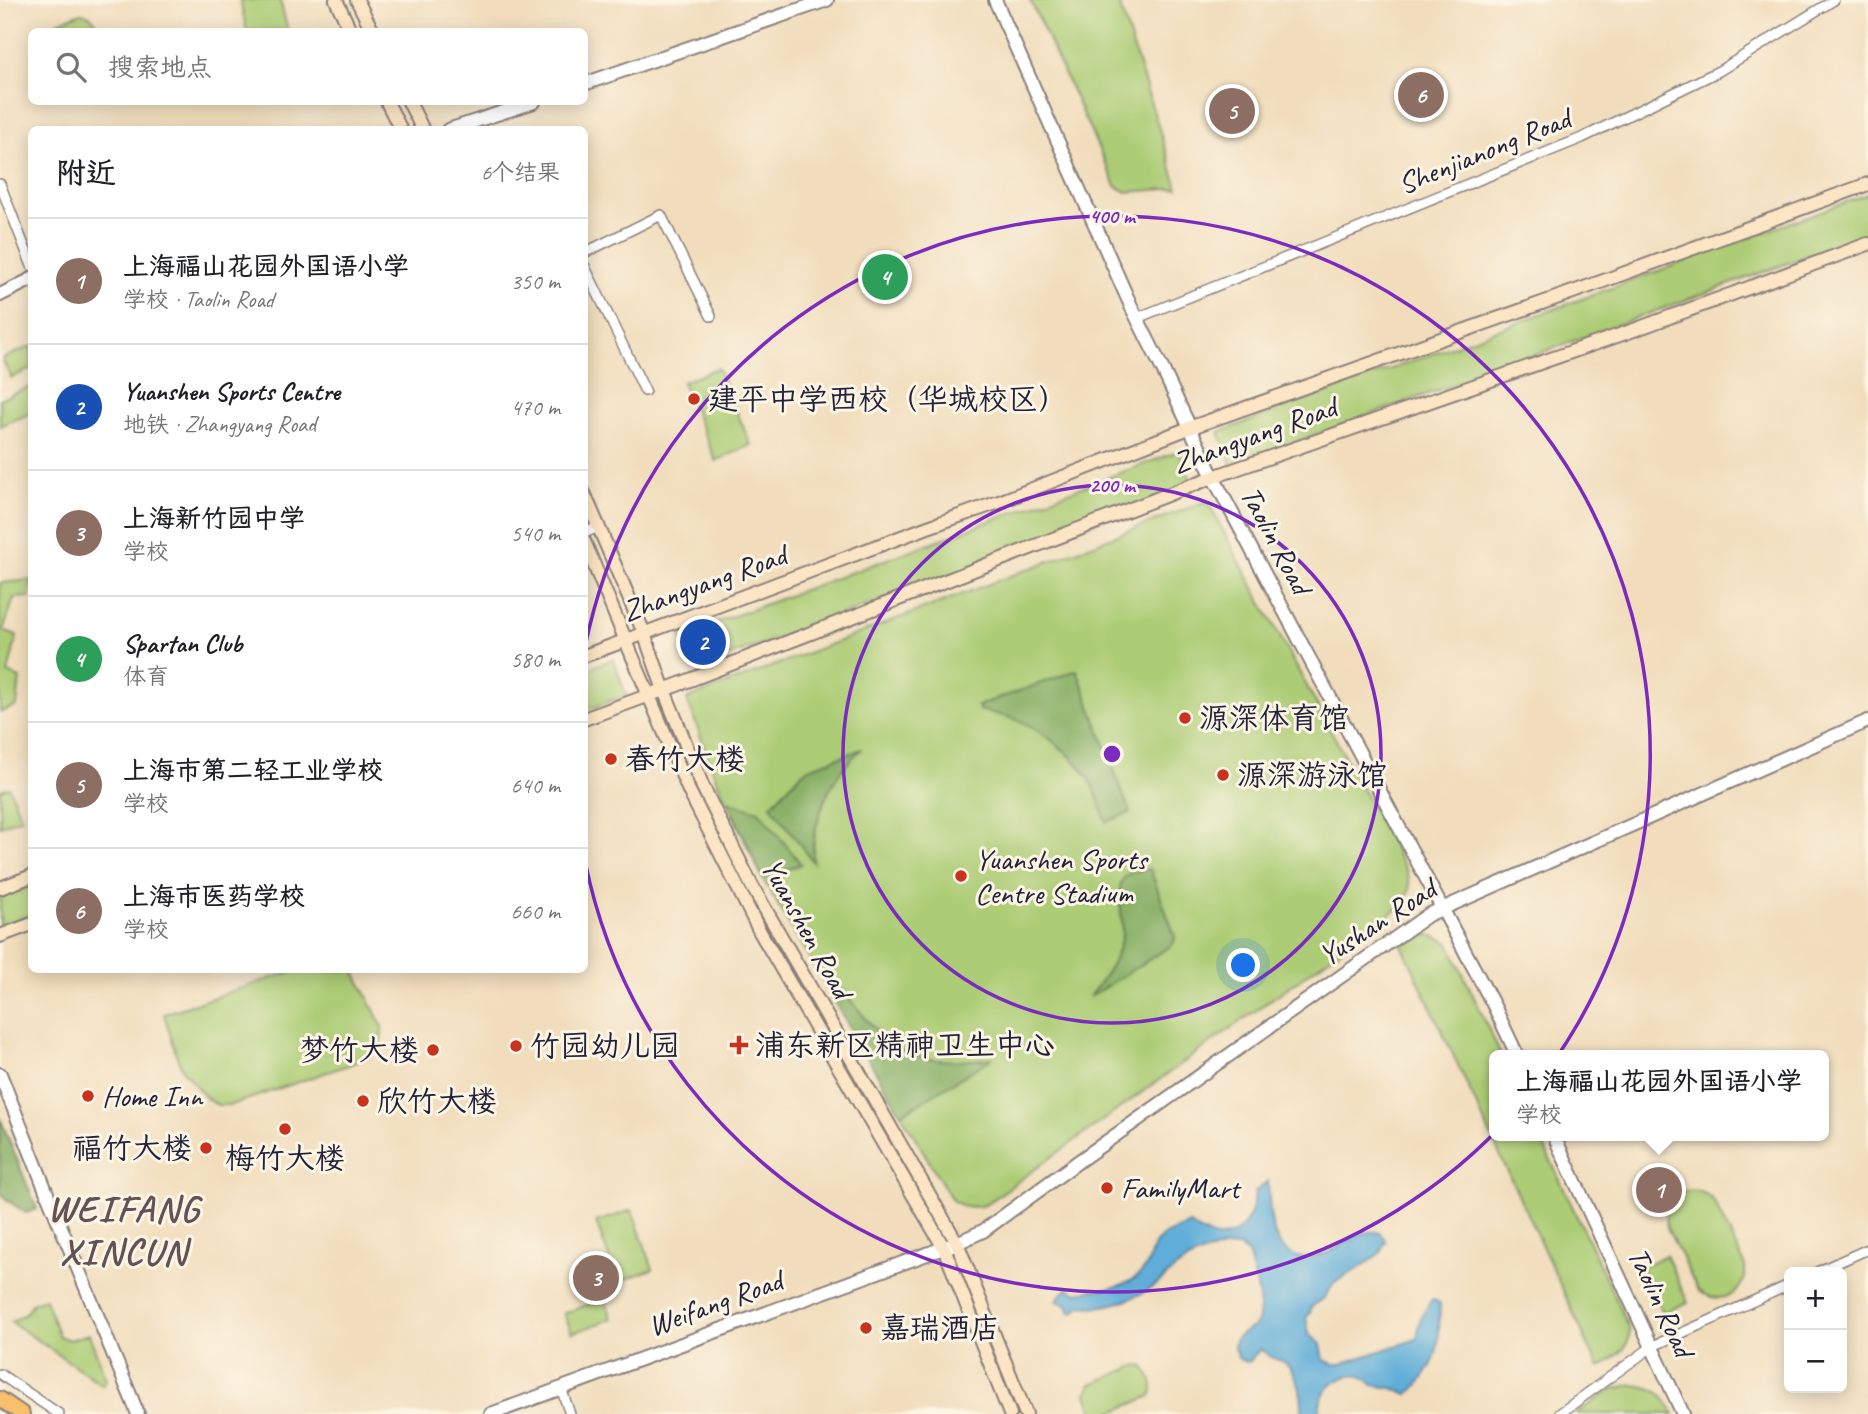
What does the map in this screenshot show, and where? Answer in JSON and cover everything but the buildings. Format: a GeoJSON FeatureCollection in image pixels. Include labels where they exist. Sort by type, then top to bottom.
{"type":"FeatureCollection","features":[{"type":"Feature","properties":{"kind":"main road"},"geometry":{"type":"LineString","coordinates":[[336,0],[349,28]]}},
{"type":"Feature","properties":{"kind":"main road"},"geometry":{"type":"LineString","coordinates":[[357,0],[371,28]]}},
{"type":"Feature","properties":{"kind":"main road"},"geometry":{"type":"LineString","coordinates":[[388,105],[399,126]]}},
{"type":"Feature","properties":{"kind":"main road"},"geometry":{"type":"LineString","coordinates":[[411,105],[422,126]]}},
{"type":"Feature","properties":{"kind":"main road","name":"Zhangyang Road"},"geometry":{"type":"LineString","coordinates":[[588,654],[999,502],[1189,428],[1868,184]]}},
{"type":"Feature","properties":{"kind":"main road","name":"Zhangyang Road"},"geometry":{"type":"LineString","coordinates":[[588,718],[1213,477],[1634,330],[1868,244]]}},
{"type":"Feature","properties":{"kind":"main road","name":"Yuanshen Road"},"geometry":{"type":"LineString","coordinates":[[588,502],[644,633],[703,787],[752,886],[957,1243],[1026,1414]]}},
{"type":"Feature","properties":{"kind":"main road","name":"Yuanshen Road"},"geometry":{"type":"LineString","coordinates":[[588,550],[689,791],[754,920],[944,1248],[1010,1414]]}},
{"type":"Feature","properties":{"kind":"main road"},"geometry":{"type":"LineString","coordinates":[[0,888],[28,878]]}},
{"type":"Feature","properties":{"kind":"main road"},"geometry":{"type":"LineString","coordinates":[[0,936],[28,926]]}},
{"type":"Feature","properties":{"kind":"main road"},"geometry":{"type":"LineString","coordinates":[[0,1399],[22,1414]]}},
{"type":"Feature","properties":{"kind":"street"},"geometry":{"type":"LineString","coordinates":[[588,83],[827,0]]}},
{"type":"Feature","properties":{"kind":"street","name":"Taolin Road"},"geometry":{"type":"LineString","coordinates":[[995,0],[1137,318],[1213,477],[1494,1006],[1515,1050]]}},
{"type":"Feature","properties":{"kind":"street","name":"Shenjianong Road"},"geometry":{"type":"LineString","coordinates":[[1137,318],[1582,138],[1718,71],[1835,0]]}},
{"type":"Feature","properties":{"kind":"street"},"geometry":{"type":"LineString","coordinates":[[460,126],[525,105]]}},
{"type":"Feature","properties":{"kind":"street"},"geometry":{"type":"LineString","coordinates":[[0,184],[28,256]]}},
{"type":"Feature","properties":{"kind":"street"},"geometry":{"type":"LineString","coordinates":[[588,251],[661,215],[711,316]]}},
{"type":"Feature","properties":{"kind":"street"},"geometry":{"type":"LineString","coordinates":[[588,273],[645,391]]}},
{"type":"Feature","properties":{"kind":"street"},"geometry":{"type":"LineString","coordinates":[[0,295],[28,281]]}},
{"type":"Feature","properties":{"kind":"street"},"geometry":{"type":"LineString","coordinates":[[588,531],[599,527]]}},
{"type":"Feature","properties":{"kind":"street","name":"Yushan Road"},"geometry":{"type":"LineString","coordinates":[[957,1243],[983,1231],[1415,923],[1442,908],[1868,721]]}},
{"type":"Feature","properties":{"kind":"street"},"geometry":{"type":"LineString","coordinates":[[0,1074],[138,1414]]}},
{"type":"Feature","properties":{"kind":"street","name":"Taolin Road"},"geometry":{"type":"LineString","coordinates":[[1556,1141],[1683,1414]]}},
{"type":"Feature","properties":{"kind":"street","name":"Weifang Road"},"geometry":{"type":"LineString","coordinates":[[491,1414],[957,1243]]}},
{"type":"Feature","properties":{"kind":"street"},"geometry":{"type":"LineString","coordinates":[[1828,1267],[1868,1249]]}},
{"type":"Feature","properties":{"kind":"street"},"geometry":{"type":"LineString","coordinates":[[1559,1414],[1653,1346],[1784,1287]]}},
{"type":"Feature","properties":{"kind":"street"},"geometry":{"type":"LineString","coordinates":[[0,1374],[59,1414]]}},
{"type":"Feature","properties":{"kind":"street"},"geometry":{"type":"LineString","coordinates":[[561,1388],[570,1414]]}},
{"type":"Feature","properties":{"kind":"green space"},"geometry":{"type":"Polygon","coordinates":[[[240,0],[280,0],[287,28],[246,28],[240,0]]]}},
{"type":"Feature","properties":{"kind":"green space"},"geometry":{"type":"Polygon","coordinates":[[[1030,0],[1118,0],[1178,188],[1127,192],[1116,186],[1030,0]]]}},
{"type":"Feature","properties":{"kind":"green space"},"geometry":{"type":"Polygon","coordinates":[[[81,13],[93,19],[98,28],[52,28],[81,13]]]}},
{"type":"Feature","properties":{"kind":"green space"},"geometry":{"type":"Polygon","coordinates":[[[1868,194],[1868,234],[1232,465],[1219,432],[1868,194]]]}},
{"type":"Feature","properties":{"kind":"green space"},"geometry":{"type":"Polygon","coordinates":[[[28,347],[28,370],[11,378],[2,359],[28,347]]]}},
{"type":"Feature","properties":{"kind":"green space"},"geometry":{"type":"Polygon","coordinates":[[[718,368],[751,445],[716,461],[682,382],[718,368]]]}},
{"type":"Feature","properties":{"kind":"green space"},"geometry":{"type":"Polygon","coordinates":[[[28,388],[28,414],[0,426],[0,399],[28,388]]]}},
{"type":"Feature","properties":{"kind":"green space"},"geometry":{"type":"Polygon","coordinates":[[[1179,451],[1193,486],[694,669],[680,636],[1179,451]]]}},
{"type":"Feature","properties":{"kind":"green space"},"geometry":{"type":"Polygon","coordinates":[[[1207,501],[1406,870],[1409,881],[1408,895],[1397,909],[985,1205],[960,1205],[952,1200],[763,879],[717,781],[687,699],[1207,501]]]}},
{"type":"Feature","properties":{"kind":"green space"},"geometry":{"type":"Polygon","coordinates":[[[28,580],[28,597],[14,598],[3,631],[17,636],[8,673],[20,678],[17,706],[0,712],[0,583],[28,580]]]}},
{"type":"Feature","properties":{"kind":"green space"},"geometry":{"type":"Polygon","coordinates":[[[613,659],[626,695],[588,710],[588,669],[613,659]]]}},
{"type":"Feature","properties":{"kind":"green space"},"geometry":{"type":"Polygon","coordinates":[[[1077,670],[1130,813],[1106,822],[1093,786],[1064,750],[1026,724],[979,710],[978,706],[1077,670]]]}},
{"type":"Feature","properties":{"kind":"green space"},"geometry":{"type":"Polygon","coordinates":[[[862,749],[841,772],[825,800],[815,831],[813,862],[771,805],[809,768],[862,749]]]}},
{"type":"Feature","properties":{"kind":"green space"},"geometry":{"type":"Polygon","coordinates":[[[9,787],[21,818],[0,826],[0,790],[9,787]]]}},
{"type":"Feature","properties":{"kind":"green space"},"geometry":{"type":"Polygon","coordinates":[[[727,801],[759,811],[801,864],[763,879],[727,801]]]}},
{"type":"Feature","properties":{"kind":"green space"},"geometry":{"type":"Polygon","coordinates":[[[1150,869],[1175,936],[1174,942],[1089,997],[1109,968],[1120,944],[1122,881],[1130,873],[1150,869]]]}},
{"type":"Feature","properties":{"kind":"green space"},"geometry":{"type":"Polygon","coordinates":[[[28,887],[28,916],[0,926],[0,898],[28,887]]]}},
{"type":"Feature","properties":{"kind":"green space"},"geometry":{"type":"Polygon","coordinates":[[[1430,935],[1449,944],[1499,1050],[1489,1050],[1489,1132],[1402,945],[1430,935]]]}},
{"type":"Feature","properties":{"kind":"green space"},"geometry":{"type":"Polygon","coordinates":[[[287,973],[356,973],[382,1026],[382,1036],[378,1047],[369,1058],[231,1105],[218,1105],[208,1100],[184,1072],[164,1014],[287,973]]]}},
{"type":"Feature","properties":{"kind":"green space"},"geometry":{"type":"Polygon","coordinates":[[[842,989],[879,1033],[904,1051],[929,1059],[993,1058],[901,1114],[831,996],[842,989]]]}},
{"type":"Feature","properties":{"kind":"green space"},"geometry":{"type":"Polygon","coordinates":[[[0,1118],[37,1209],[26,1213],[0,1192],[0,1118]]]}},
{"type":"Feature","properties":{"kind":"green space"},"geometry":{"type":"Polygon","coordinates":[[[1493,1141],[1541,1141],[1629,1327],[1625,1347],[1599,1368],[1493,1141]]]}},
{"type":"Feature","properties":{"kind":"green space"},"geometry":{"type":"Polygon","coordinates":[[[1690,1190],[1703,1193],[1713,1200],[1745,1265],[1742,1284],[1724,1298],[1715,1298],[1698,1290],[1667,1228],[1666,1214],[1669,1203],[1690,1190]]]}},
{"type":"Feature","properties":{"kind":"green space"},"geometry":{"type":"Polygon","coordinates":[[[632,1210],[653,1269],[618,1282],[596,1222],[632,1210]]]}},
{"type":"Feature","properties":{"kind":"green space"},"geometry":{"type":"Polygon","coordinates":[[[1666,1255],[1688,1302],[1663,1313],[1641,1267],[1666,1255]]]}},
{"type":"Feature","properties":{"kind":"green space"},"geometry":{"type":"Polygon","coordinates":[[[45,1299],[59,1336],[69,1340],[89,1334],[106,1380],[103,1385],[11,1322],[25,1314],[33,1303],[45,1299]]]}},
{"type":"Feature","properties":{"kind":"green space"},"geometry":{"type":"Polygon","coordinates":[[[605,1299],[612,1319],[572,1333],[564,1313],[605,1299]]]}},
{"type":"Feature","properties":{"kind":"green space"},"geometry":{"type":"Polygon","coordinates":[[[1138,1365],[1143,1366],[1152,1380],[1151,1396],[1108,1414],[1094,1413],[1087,1394],[1091,1384],[1138,1365]]]}},
{"type":"Feature","properties":{"kind":"green space"},"geometry":{"type":"Polygon","coordinates":[[[1631,1385],[1657,1392],[1674,1414],[1575,1414],[1612,1389],[1631,1385]]]}},
{"type":"Feature","properties":{"kind":"water"},"geometry":{"type":"Polygon","coordinates":[[[1268,1181],[1272,1226],[1281,1246],[1289,1253],[1311,1258],[1371,1232],[1380,1233],[1386,1241],[1381,1252],[1334,1283],[1323,1299],[1311,1307],[1306,1318],[1309,1334],[1321,1344],[1324,1360],[1341,1364],[1417,1339],[1420,1321],[1432,1299],[1440,1303],[1438,1343],[1433,1363],[1408,1395],[1392,1388],[1373,1385],[1365,1378],[1347,1377],[1338,1380],[1324,1395],[1320,1414],[1302,1414],[1299,1386],[1293,1372],[1284,1362],[1260,1349],[1250,1361],[1239,1359],[1234,1343],[1257,1323],[1260,1310],[1249,1257],[1239,1247],[1223,1248],[1199,1255],[1149,1289],[1110,1305],[1081,1305],[1073,1313],[1068,1305],[1057,1301],[1068,1288],[1077,1293],[1117,1286],[1132,1280],[1145,1269],[1160,1239],[1190,1224],[1213,1236],[1234,1234],[1248,1218],[1255,1192],[1268,1181]]]}},
{"type":"Feature","properties":{"kind":"place","name":"上海市医药学校"},"geometry":{"type":"Point","coordinates":[1421,95]}},
{"type":"Feature","properties":{"kind":"place","name":"上海市第二轻工业学校"},"geometry":{"type":"Point","coordinates":[1232,111]}},
{"type":"Feature","properties":{"kind":"place","name":"Spartan Club"},"geometry":{"type":"Point","coordinates":[885,277]}},
{"type":"Feature","properties":{"kind":"place","name":"建平中学西校（华城校区）"},"geometry":{"type":"Point","coordinates":[694,399]}},
{"type":"Feature","properties":{"kind":"place","name":"Yuanshen Sports Centre"},"geometry":{"type":"Point","coordinates":[703,642]}},
{"type":"Feature","properties":{"kind":"place","name":"源深体育馆"},"geometry":{"type":"Point","coordinates":[1185,718]}},
{"type":"Feature","properties":{"kind":"place","name":"春竹大楼"},"geometry":{"type":"Point","coordinates":[611,759]}},
{"type":"Feature","properties":{"kind":"place","name":"源深游泳馆"},"geometry":{"type":"Point","coordinates":[1223,775]}},
{"type":"Feature","properties":{"kind":"place","name":"Yuanshen Sports Centre Stadium"},"geometry":{"type":"Point","coordinates":[961,876]}},
{"type":"Feature","properties":{"kind":"place","name":"浦东新区精神卫生中心"},"geometry":{"type":"Point","coordinates":[739,1045]}},
{"type":"Feature","properties":{"kind":"place","name":"竹园幼儿园"},"geometry":{"type":"Point","coordinates":[516,1046]}},
{"type":"Feature","properties":{"kind":"place","name":"梦竹大楼"},"geometry":{"type":"Point","coordinates":[433,1050]}},
{"type":"Feature","properties":{"kind":"place","name":"Home Inn"},"geometry":{"type":"Point","coordinates":[88,1096]}},
{"type":"Feature","properties":{"kind":"place","name":"欣竹大楼"},"geometry":{"type":"Point","coordinates":[363,1101]}},
{"type":"Feature","properties":{"kind":"place","name":"梅竹大楼"},"geometry":{"type":"Point","coordinates":[285,1129]}},
{"type":"Feature","properties":{"kind":"place","name":"福竹大楼"},"geometry":{"type":"Point","coordinates":[206,1148]}},
{"type":"Feature","properties":{"kind":"place","name":"FamilyMart"},"geometry":{"type":"Point","coordinates":[1107,1188]}},
{"type":"Feature","properties":{"kind":"place","name":"上海福山花园外国语小学"},"geometry":{"type":"Point","coordinates":[1659,1190]}},
{"type":"Feature","properties":{"kind":"place","name":"上海新竹园中学"},"geometry":{"type":"Point","coordinates":[596,1278]}},
{"type":"Feature","properties":{"kind":"place","name":"嘉瑞酒店"},"geometry":{"type":"Point","coordinates":[866,1328]}},
{"type":"Feature","properties":{"kind":"district","name":"WEIFANG XINCUN"},"geometry":{"type":"Point","coordinates":[124,1230]}}]}
